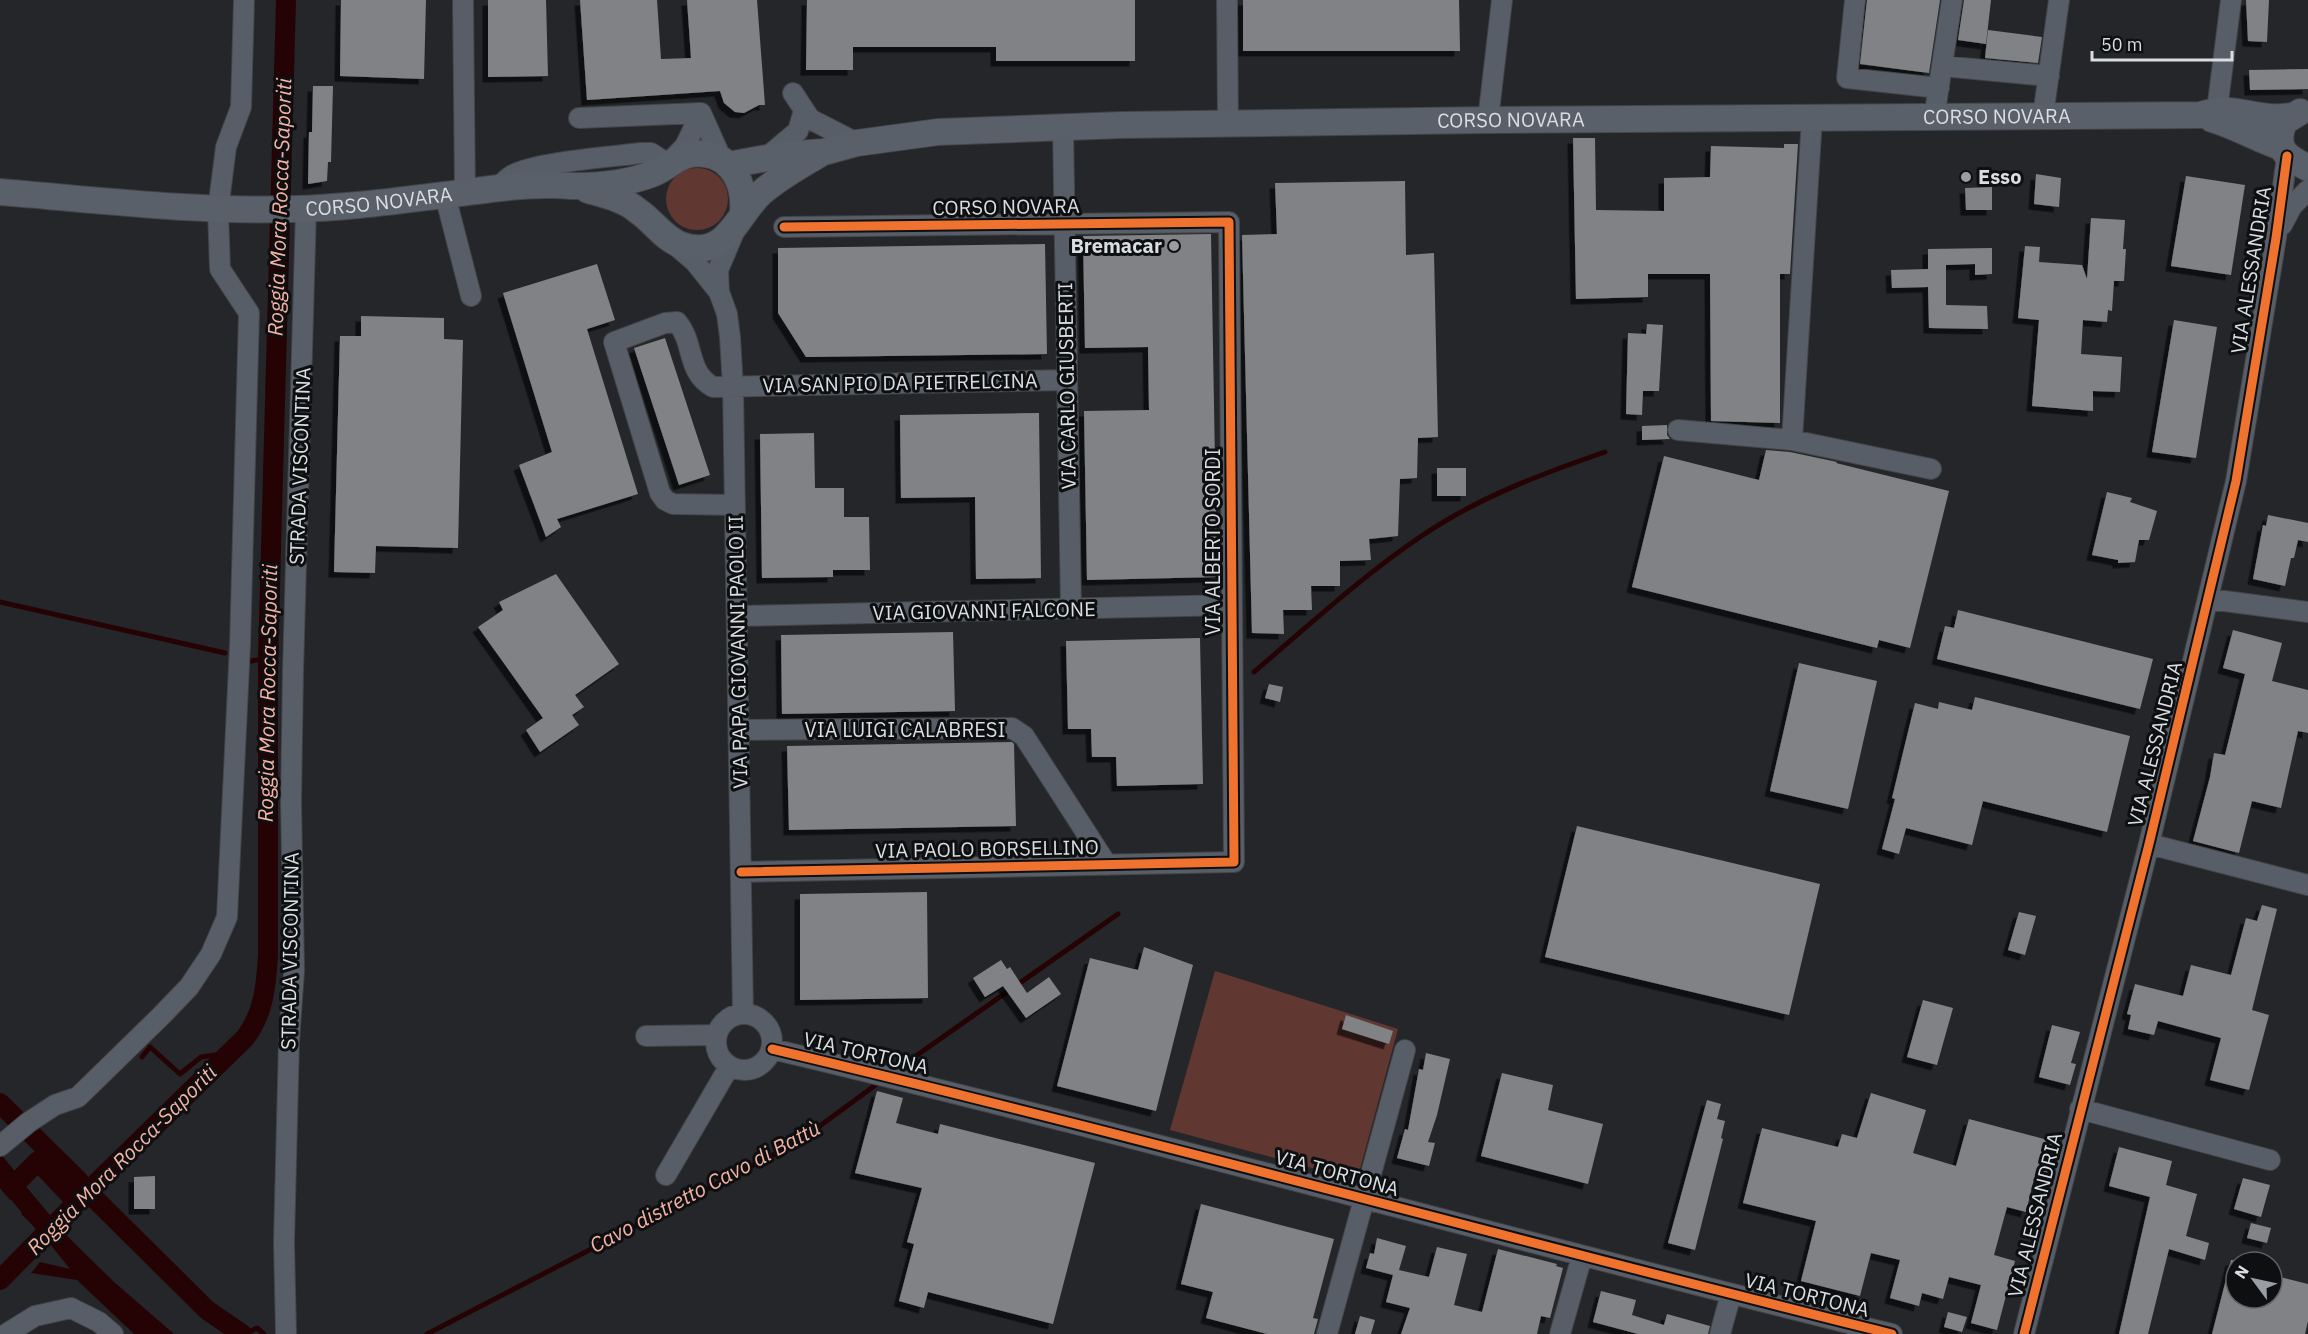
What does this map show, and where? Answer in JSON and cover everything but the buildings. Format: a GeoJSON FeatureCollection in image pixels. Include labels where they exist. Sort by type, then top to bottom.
{"type":"FeatureCollection","features":[{"type":"Feature","properties":{"kind":"main road","name":"CORSO NOVARA"},"geometry":{"type":"LineString","coordinates":[[0,192],[218,210],[300,209],[552,184],[576,186],[625,182],[654,174],[680,156],[694,153],[708,155],[725,163],[824,152],[857,143],[938,132],[1063,127],[1488,120],[1934,118],[2236,111],[2273,119],[2299,114]]}},
{"type":"Feature","properties":{"kind":"main road","name":"CORSO NOVARA"},"geometry":{"type":"LineString","coordinates":[[2208,112],[2292,157]]}},
{"type":"Feature","properties":{"kind":"main road"},"geometry":{"type":"LineString","coordinates":[[2292,157],[2279,135],[2284,122],[2299,114]]}},
{"type":"Feature","properties":{"kind":"main road","name":"CORSO NOVARA"},"geometry":{"type":"LineString","coordinates":[[576,186],[636,208],[680,245],[696,248],[711,246],[725,239],[768,187],[824,152]]}},
{"type":"Feature","properties":{"kind":"main road"},"geometry":{"type":"LineString","coordinates":[[725,163],[742,186],[739,220]]}},
{"type":"Feature","properties":{"kind":"main road"},"geometry":{"type":"LineString","coordinates":[[662,232],[651,211],[650,194],[656,177],[668,164]]}},
{"type":"Feature","properties":{"kind":"street"},"geometry":{"type":"LineString","coordinates":[[0,1146],[55,1105],[78,1097],[161,1016],[189,987],[205,962],[227,917],[240,645],[249,313],[220,269],[218,210],[226,147],[241,107],[244,0]]}},
{"type":"Feature","properties":{"kind":"street"},"geometry":{"type":"LineString","coordinates":[[463,0],[455,194],[471,296]]}},
{"type":"Feature","properties":{"kind":"street"},"geometry":{"type":"LineString","coordinates":[[1227,0],[1228,123]]}},
{"type":"Feature","properties":{"kind":"street"},"geometry":{"type":"LineString","coordinates":[[1488,120],[1502,0]]}},
{"type":"Feature","properties":{"kind":"street"},"geometry":{"type":"LineString","coordinates":[[1855,0],[1847,78],[1938,88]]}},
{"type":"Feature","properties":{"kind":"street"},"geometry":{"type":"LineString","coordinates":[[1934,118],[1952,0]]}},
{"type":"Feature","properties":{"kind":"street"},"geometry":{"type":"LineString","coordinates":[[2043,116],[2059,0]]}},
{"type":"Feature","properties":{"kind":"street"},"geometry":{"type":"LineString","coordinates":[[2208,112],[2231,0]]}},
{"type":"Feature","properties":{"kind":"street"},"geometry":{"type":"LineString","coordinates":[[1942,66],[2049,76]]}},
{"type":"Feature","properties":{"kind":"street"},"geometry":{"type":"LineString","coordinates":[[767,157],[798,131],[798,102],[810,119],[857,143]]}},
{"type":"Feature","properties":{"kind":"street"},"geometry":{"type":"LineString","coordinates":[[579,118],[700,112]]}},
{"type":"Feature","properties":{"kind":"street"},"geometry":{"type":"LineString","coordinates":[[700,112],[725,163]]}},
{"type":"Feature","properties":{"kind":"street"},"geometry":{"type":"LineString","coordinates":[[497,189],[511,176],[529,169],[552,165],[641,153],[651,153],[668,164],[685,146],[700,112]]}},
{"type":"Feature","properties":{"kind":"street"},"geometry":{"type":"LineString","coordinates":[[1792,440],[1812,118]]}},
{"type":"Feature","properties":{"kind":"street","name":"VIA CARLO GIUSBERTI"},"geometry":{"type":"LineString","coordinates":[[1063,127],[1071,609]]}},
{"type":"Feature","properties":{"kind":"street","name":"VIA ALESSANDRIA"},"geometry":{"type":"LineString","coordinates":[[2024,1334],[2209,599],[2236,481],[2276,238],[2292,157]]}},
{"type":"Feature","properties":{"kind":"street","name":"VIA ALESSANDRIA"},"geometry":{"type":"LineString","coordinates":[[2276,238],[2292,206],[2308,190]]}},
{"type":"Feature","properties":{"kind":"street","name":"STRADA VISCONTINA"},"geometry":{"type":"LineString","coordinates":[[286,1334],[285,1218],[289,1041],[294,971],[291,802],[300,209]]}},
{"type":"Feature","properties":{"kind":"street","name":"VIA PAPA GIOVANNI PAOLO II"},"geometry":{"type":"LineString","coordinates":[[739,220],[718,270],[719,291],[727,314],[733,387],[743,1014]]}},
{"type":"Feature","properties":{"kind":"street","name":"CORSO NOVARA"},"geometry":{"type":"LineString","coordinates":[[784,227],[1228,222]]}},
{"type":"Feature","properties":{"kind":"street","name":"VIA ALBERTO SORDI"},"geometry":{"type":"LineString","coordinates":[[1228,222],[1234,862]]}},
{"type":"Feature","properties":{"kind":"street","name":"VIA PAPA GIOVANNI PAOLO II"},"geometry":{"type":"LineString","coordinates":[[662,232],[694,262],[719,291]]}},
{"type":"Feature","properties":{"kind":"street","name":"VIA SAN PIO DA PIETRELCINA"},"geometry":{"type":"LineString","coordinates":[[735,506],[673,504],[665,501],[660,493],[614,342],[665,323],[677,322],[684,330],[695,369],[702,381],[713,387],[1066,380]]}},
{"type":"Feature","properties":{"kind":"street"},"geometry":{"type":"LineString","coordinates":[[1678,429],[1792,440],[1931,469]]}},
{"type":"Feature","properties":{"kind":"street"},"geometry":{"type":"LineString","coordinates":[[2209,599],[2308,612]]}},
{"type":"Feature","properties":{"kind":"street","name":"VIA GIOVANNI FALCONE"},"geometry":{"type":"LineString","coordinates":[[737,616],[1232,605]]}},
{"type":"Feature","properties":{"kind":"street","name":"VIA LUIGI CALABRESI"},"geometry":{"type":"LineString","coordinates":[[739,730],[1012,728],[1024,736],[1107,865]]}},
{"type":"Feature","properties":{"kind":"street"},"geometry":{"type":"LineString","coordinates":[[2148,844],[2308,885]]}},
{"type":"Feature","properties":{"kind":"street","name":"VIA PAOLO BORSELLINO"},"geometry":{"type":"LineString","coordinates":[[741,872],[1234,862]]}},
{"type":"Feature","properties":{"kind":"street"},"geometry":{"type":"LineString","coordinates":[[743,1014],[752,1015],[766,1024],[773,1040],[768,1057],[755,1069],[737,1070],[729,1067],[717,1053],[717,1035],[726,1020],[743,1014]]}},
{"type":"Feature","properties":{"kind":"street"},"geometry":{"type":"LineString","coordinates":[[646,1036],[717,1035]]}},
{"type":"Feature","properties":{"kind":"street","name":"VIA TORTONA"},"geometry":{"type":"LineString","coordinates":[[772,1049],[888,1076],[1892,1334]]}},
{"type":"Feature","properties":{"kind":"street"},"geometry":{"type":"LineString","coordinates":[[1327,1334],[1405,1050]]}},
{"type":"Feature","properties":{"kind":"street"},"geometry":{"type":"LineString","coordinates":[[666,1175],[729,1067]]}},
{"type":"Feature","properties":{"kind":"street"},"geometry":{"type":"LineString","coordinates":[[2080,1109],[2270,1160]]}},
{"type":"Feature","properties":{"kind":"street"},"geometry":{"type":"LineString","coordinates":[[1560,1334],[1582,1256]]}},
{"type":"Feature","properties":{"kind":"street"},"geometry":{"type":"LineString","coordinates":[[1720,1334],[1731,1294]]}},
{"type":"Feature","properties":{"kind":"street"},"geometry":{"type":"LineString","coordinates":[[6,1334],[35,1316],[71,1308],[99,1322],[113,1334]]}},
{"type":"Feature","properties":{"kind":"shaded area"},"geometry":{"type":"Polygon","coordinates":[[[697,168],[719,177],[728,199],[719,221],[697,230],[675,221],[666,199],[675,177],[697,168]]]}},
{"type":"Feature","properties":{"kind":"shaded area"},"geometry":{"type":"Polygon","coordinates":[[[1215,971],[1398,1029],[1357,1180],[1170,1130],[1215,971]]]}},
{"type":"Feature","properties":{"kind":"shaded area"},"geometry":{"type":"Polygon","coordinates":[[[0,1153],[27,1186],[10,1200],[0,1188],[0,1153]]]}},
{"type":"Feature","properties":{"kind":"shaded area"},"geometry":{"type":"Polygon","coordinates":[[[37,1200],[51,1218],[38,1230],[21,1214],[37,1200]]]}},
{"type":"Feature","properties":{"kind":"shaded area"},"geometry":{"type":"Polygon","coordinates":[[[63,1232],[113,1281],[174,1334],[134,1334],[77,1280],[31,1273],[40,1262],[70,1269],[50,1244],[63,1232]]]}},
{"type":"Feature","properties":{"kind":"waterway","name":"Roggia Mora Rocca-Saporiti"},"geometry":{"type":"LineString","coordinates":[[0,1280],[245,1038],[256,1019],[263,999],[268,956],[268,658],[286,0]]}},
{"type":"Feature","properties":{"kind":"waterway","name":"Cavo distretto Cavo di Battù"},"geometry":{"type":"LineString","coordinates":[[1254,672],[1377,568],[1442,523],[1510,488],[1605,452]]}},
{"type":"Feature","properties":{"kind":"waterway"},"geometry":{"type":"LineString","coordinates":[[0,602],[225,653]]}},
{"type":"Feature","properties":{"kind":"waterway"},"geometry":{"type":"LineString","coordinates":[[251,661],[268,658]]}},
{"type":"Feature","properties":{"kind":"waterway","name":"Cavo distretto Cavo di Battù"},"geometry":{"type":"LineString","coordinates":[[893,1072],[1118,914]]}},
{"type":"Feature","properties":{"kind":"waterway"},"geometry":{"type":"LineString","coordinates":[[142,1057],[150,1047],[180,1074],[201,1057],[229,1053]]}},
{"type":"Feature","properties":{"kind":"waterway","name":"Cavo distretto Cavo di Battù"},"geometry":{"type":"LineString","coordinates":[[427,1334],[798,1142],[881,1081]]}},
{"type":"Feature","properties":{"kind":"waterway"},"geometry":{"type":"LineString","coordinates":[[0,1103],[79,1181]]}},
{"type":"Feature","properties":{"kind":"waterway"},"geometry":{"type":"LineString","coordinates":[[38,1161],[43,1155]]}},
{"type":"Feature","properties":{"kind":"waterway"},"geometry":{"type":"LineString","coordinates":[[12,1187],[38,1161],[77,1202]]}},
{"type":"Feature","properties":{"kind":"waterway"},"geometry":{"type":"LineString","coordinates":[[0,1171],[46,1226]]}},
{"type":"Feature","properties":{"kind":"waterway","name":"Cavo distretto Cavo di Battù"},"geometry":{"type":"LineString","coordinates":[[96,1200],[207,1310],[242,1334]]}},
{"type":"Feature","properties":{"kind":"waterway","name":"Cavo distretto Cavo di Battù"},"geometry":{"type":"LineString","coordinates":[[245,1334],[257,1328],[264,1334]]}},
{"type":"Feature","properties":{"kind":"cycle path"},"geometry":{"type":"LineString","coordinates":[[2024,1334],[2149,844],[2236,481],[2276,238],[2287,156]]}},
{"type":"Feature","properties":{"kind":"cycle path"},"geometry":{"type":"LineString","coordinates":[[741,872],[1234,862],[1229,222],[784,227]]}},
{"type":"Feature","properties":{"kind":"cycle path"},"geometry":{"type":"LineString","coordinates":[[772,1049],[1053,1118],[1892,1334]]}},
{"type":"Feature","properties":{"kind":"place","name":"Esso"},"geometry":{"type":"Point","coordinates":[1966,177]}},
{"type":"Feature","properties":{"kind":"place","name":"Bremacar"},"geometry":{"type":"Point","coordinates":[1174,246]}}]}
